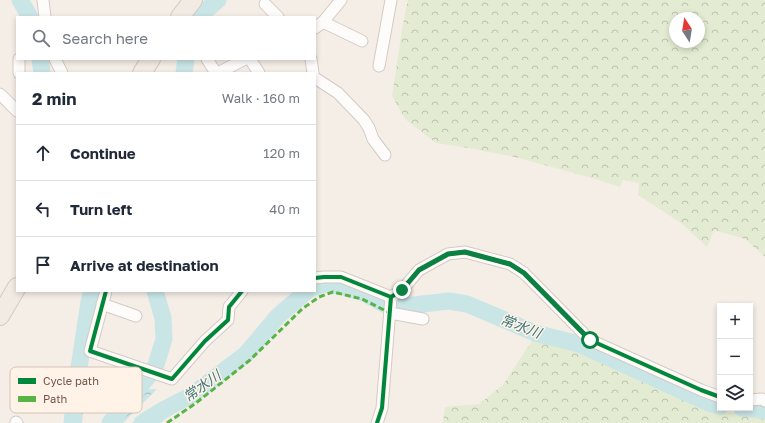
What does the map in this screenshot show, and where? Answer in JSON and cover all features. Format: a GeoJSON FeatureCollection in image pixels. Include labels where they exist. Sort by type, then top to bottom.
{"type":"FeatureCollection","features":[{"type":"Feature","properties":{"kind":"main road"},"geometry":{"type":"LineString","coordinates":[[181,16],[193,0]]}},
{"type":"Feature","properties":{"kind":"main road"},"geometry":{"type":"LineString","coordinates":[[143,72],[150,60]]}},
{"type":"Feature","properties":{"kind":"main road"},"geometry":{"type":"LineString","coordinates":[[1,313],[16,289]]}},
{"type":"Feature","properties":{"kind":"street"},"geometry":{"type":"LineString","coordinates":[[43,0],[45,16]]}},
{"type":"Feature","properties":{"kind":"street"},"geometry":{"type":"LineString","coordinates":[[340,0],[319,25],[362,41]]}},
{"type":"Feature","properties":{"kind":"street"},"geometry":{"type":"LineString","coordinates":[[379,66],[391,0]]}},
{"type":"Feature","properties":{"kind":"street"},"geometry":{"type":"LineString","coordinates":[[265,4],[277,16]]}},
{"type":"Feature","properties":{"kind":"street"},"geometry":{"type":"LineString","coordinates":[[19,60],[19,72]]}},
{"type":"Feature","properties":{"kind":"street"},"geometry":{"type":"LineString","coordinates":[[56,60],[62,72]]}},
{"type":"Feature","properties":{"kind":"street"},"geometry":{"type":"LineString","coordinates":[[208,60],[216,72]]}},
{"type":"Feature","properties":{"kind":"street"},"geometry":{"type":"LineString","coordinates":[[219,72],[243,60]]}},
{"type":"Feature","properties":{"kind":"street"},"geometry":{"type":"LineString","coordinates":[[251,60],[258,72]]}},
{"type":"Feature","properties":{"kind":"street"},"geometry":{"type":"LineString","coordinates":[[311,60],[313,72]]}},
{"type":"Feature","properties":{"kind":"street"},"geometry":{"type":"LineString","coordinates":[[316,79],[338,93],[364,120],[373,139],[385,155]]}},
{"type":"Feature","properties":{"kind":"street"},"geometry":{"type":"LineString","coordinates":[[0,94],[16,110]]}},
{"type":"Feature","properties":{"kind":"street"},"geometry":{"type":"LineString","coordinates":[[377,423],[382,408],[392,297],[402,290],[419,270],[448,254],[465,252],[510,264],[524,273],[590,340],[701,390],[717,395]]}},
{"type":"Feature","properties":{"kind":"street"},"geometry":{"type":"LineString","coordinates":[[316,278],[324,276],[341,277],[392,297]]}},
{"type":"Feature","properties":{"kind":"street"},"geometry":{"type":"LineString","coordinates":[[106,292],[90,351],[136,367]]}},
{"type":"Feature","properties":{"kind":"street"},"geometry":{"type":"LineString","coordinates":[[142,369],[172,379],[205,341],[228,320],[229,307],[241,292]]}},
{"type":"Feature","properties":{"kind":"street"},"geometry":{"type":"LineString","coordinates":[[102,304],[136,316]]}},
{"type":"Feature","properties":{"kind":"street"},"geometry":{"type":"LineString","coordinates":[[390,312],[422,319]]}},
{"type":"Feature","properties":{"kind":"street"},"geometry":{"type":"LineString","coordinates":[[753,400],[765,401]]}},
{"type":"Feature","properties":{"kind":"green space"},"geometry":{"type":"Polygon","coordinates":[[[408,0],[765,0],[765,257],[745,239],[714,230],[707,247],[681,223],[638,195],[639,183],[623,180],[620,187],[515,157],[436,143],[405,119],[392,96],[408,0]]]}},
{"type":"Feature","properties":{"kind":"green space"},"geometry":{"type":"Polygon","coordinates":[[[533,339],[577,349],[709,410],[765,417],[765,423],[443,423],[445,407],[479,404],[503,385],[533,339]]]}},
{"type":"Feature","properties":{"kind":"water"},"geometry":{"type":"Polygon","coordinates":[[[157,389],[142,404],[142,390],[157,389]]]}},
{"type":"Feature","properties":{"kind":"water"},"geometry":{"type":"Polygon","coordinates":[[[168,401],[174,413],[160,423],[132,423],[168,401]]]}},
{"type":"Feature","properties":{"kind":"water"},"geometry":{"type":"Polygon","coordinates":[[[70,413],[83,413],[82,423],[68,423],[70,413]]]}},
{"type":"Feature","properties":{"kind":"water"},"geometry":{"type":"Polygon","coordinates":[[[111,413],[133,413],[123,423],[103,423],[111,413]]]}},
{"type":"Feature","properties":{"kind":"waterway"},"geometry":{"type":"LineString","coordinates":[[20,0],[29,16]]}},
{"type":"Feature","properties":{"kind":"waterway"},"geometry":{"type":"LineString","coordinates":[[199,16],[218,0]]}},
{"type":"Feature","properties":{"kind":"waterway"},"geometry":{"type":"LineString","coordinates":[[40,60],[42,72]]}},
{"type":"Feature","properties":{"kind":"waterway"},"geometry":{"type":"LineString","coordinates":[[184,72],[186,60]]}},
{"type":"Feature","properties":{"kind":"waterway","name":"常水川"},"geometry":{"type":"LineString","coordinates":[[316,287],[323,284],[340,286],[362,292],[386,305],[396,307],[449,301],[467,304],[535,333],[579,344],[711,404],[717,405]]}},
{"type":"Feature","properties":{"kind":"waterway"},"geometry":{"type":"LineString","coordinates":[[79,367],[92,292]]}},
{"type":"Feature","properties":{"kind":"waterway"},"geometry":{"type":"LineString","coordinates":[[142,384],[155,368],[164,339],[163,318],[155,292]]}},
{"type":"Feature","properties":{"kind":"waterway","name":"常水川"},"geometry":{"type":"LineString","coordinates":[[142,423],[192,395],[246,354],[278,316],[306,292]]}},
{"type":"Feature","properties":{"kind":"waterway","name":"常水川"},"geometry":{"type":"LineString","coordinates":[[753,409],[765,411]]}},
{"type":"Feature","properties":{"kind":"waterway"},"geometry":{"type":"LineString","coordinates":[[72,423],[73,413]]}},
{"type":"Feature","properties":{"kind":"waterway"},"geometry":{"type":"LineString","coordinates":[[110,423],[118,413]]}},
{"type":"Feature","properties":{"kind":"marked path"},"geometry":{"type":"LineString","coordinates":[[167,423],[196,403],[250,360],[302,309],[319,297],[333,292],[362,299],[390,313]]}},
{"type":"Feature","properties":{"kind":"cycle path"},"geometry":{"type":"LineString","coordinates":[[316,278],[341,277],[391,297],[402,290],[419,270],[448,254],[465,252],[510,264],[524,273],[590,340],[717,396]]}},
{"type":"Feature","properties":{"kind":"cycle path"},"geometry":{"type":"LineString","coordinates":[[106,292],[90,351],[137,367]]}},
{"type":"Feature","properties":{"kind":"cycle path"},"geometry":{"type":"LineString","coordinates":[[142,369],[172,379],[205,341],[228,320],[229,307],[241,292]]}},
{"type":"Feature","properties":{"kind":"cycle path"},"geometry":{"type":"LineString","coordinates":[[377,423],[382,408],[391,297]]}},
{"type":"Feature","properties":{"kind":"route"},"geometry":{"type":"LineString","coordinates":[[402,290],[419,270],[448,254],[465,252],[510,264],[524,273],[590,340]]}}]}
